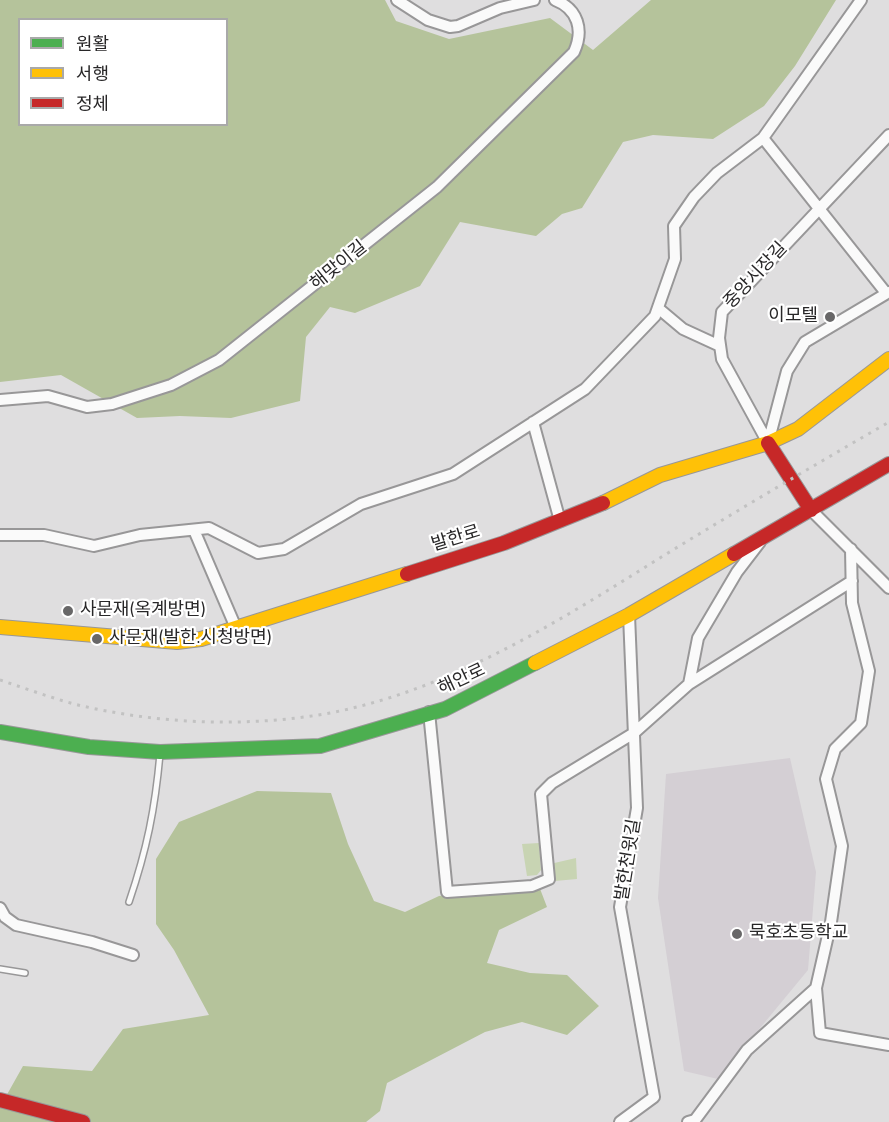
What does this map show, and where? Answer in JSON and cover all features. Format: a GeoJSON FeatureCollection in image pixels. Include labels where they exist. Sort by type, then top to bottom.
{"type":"FeatureCollection","features":[{"type":"Feature","properties":{"kind":"street"},"geometry":{"type":"LineString","coordinates":[[397,0],[428,20],[450,27],[458,26],[500,8],[534,0]]}},
{"type":"Feature","properties":{"kind":"street","name":"해맞이길"},"geometry":{"type":"LineString","coordinates":[[0,400],[48,396],[87,407],[130,400],[171,385],[219,360],[242,344],[437,187],[574,52],[578,44],[579,25],[572,10],[555,0]]}},
{"type":"Feature","properties":{"kind":"street"},"geometry":{"type":"LineString","coordinates":[[0,535],[44,535],[94,546],[140,535],[208,528],[258,553],[284,549],[361,504],[453,474],[585,389],[655,316],[675,259],[674,226],[694,197],[717,173],[763,138],[861,0]]}},
{"type":"Feature","properties":{"kind":"street","name":"중앙시장길"},"geometry":{"type":"LineString","coordinates":[[768,443],[722,358],[720,346],[722,312],[889,135]]}},
{"type":"Feature","properties":{"kind":"street"},"geometry":{"type":"LineString","coordinates":[[763,138],[818,210],[888,292],[805,342],[787,371],[768,443],[811,510],[889,588]]}},
{"type":"Feature","properties":{"kind":"street"},"geometry":{"type":"LineString","coordinates":[[658,309],[683,329],[720,346]]}},
{"type":"Feature","properties":{"kind":"street","name":"발한로"},"geometry":{"type":"LineString","coordinates":[[0,627],[177,642],[201,639],[504,543],[560,521],[660,475],[768,443],[798,429],[889,359]]}},
{"type":"Feature","properties":{"kind":"street"},"geometry":{"type":"LineString","coordinates":[[533,422],[560,521]]}},
{"type":"Feature","properties":{"kind":"street","name":"해안로"},"geometry":{"type":"LineString","coordinates":[[0,732],[89,747],[160,752],[320,746],[445,709],[628,615],[889,464]]}},
{"type":"Feature","properties":{"kind":"street"},"geometry":{"type":"LineString","coordinates":[[194,530],[236,628]]}},
{"type":"Feature","properties":{"kind":"street"},"geometry":{"type":"LineString","coordinates":[[689,684],[698,638],[737,572],[764,537]]}},
{"type":"Feature","properties":{"kind":"street"},"geometry":{"type":"LineString","coordinates":[[851,549],[852,603],[869,670],[861,723],[835,749],[826,779],[842,846],[831,922],[816,988],[820,1033],[889,1045]]}},
{"type":"Feature","properties":{"kind":"street"},"geometry":{"type":"LineString","coordinates":[[429,712],[447,892],[532,886],[549,879],[541,794],[552,783],[634,733],[689,684],[852,580]]}},
{"type":"Feature","properties":{"kind":"street","name":"발한천윗길"},"geometry":{"type":"LineString","coordinates":[[620,1122],[654,1097],[620,907],[637,808],[628,615]]}},
{"type":"Feature","properties":{"kind":"street"},"geometry":{"type":"LineString","coordinates":[[0,908],[5,917],[16,925],[133,954]]}},
{"type":"Feature","properties":{"kind":"street"},"geometry":{"type":"LineString","coordinates":[[688,1122],[695,1120],[747,1050],[816,988]]}},
{"type":"Feature","properties":{"kind":"street"},"geometry":{"type":"LineString","coordinates":[[0,1100],[83,1122]]}},
{"type":"Feature","properties":{"kind":"lane"},"geometry":{"type":"LineString","coordinates":[[129,902],[150,835],[155,809],[160,752]]}},
{"type":"Feature","properties":{"kind":"lane"},"geometry":{"type":"LineString","coordinates":[[0,969],[25,973]]}},
{"type":"Feature","properties":{"kind":"shaded area","name":"묵호초등학교"},"geometry":{"type":"Polygon","coordinates":[[[790,758],[816,872],[808,970],[718,1079],[684,1071],[658,898],[666,774],[790,758]]]}},
{"type":"Feature","properties":{"kind":"green space"},"geometry":{"type":"Polygon","coordinates":[[[0,0],[385,0],[396,21],[449,39],[550,18],[593,50],[651,0],[836,0],[795,66],[764,106],[713,139],[653,135],[623,142],[582,208],[562,214],[536,236],[460,222],[420,286],[355,313],[330,307],[306,337],[300,401],[231,418],[180,416],[137,418],[61,375],[0,382],[0,0]]]}},
{"type":"Feature","properties":{"kind":"green space"},"geometry":{"type":"Polygon","coordinates":[[[257,791],[331,793],[348,844],[374,901],[405,912],[439,896],[537,881],[547,907],[499,930],[487,963],[530,973],[567,975],[599,1006],[567,1035],[522,1022],[485,1032],[387,1083],[380,1111],[366,1122],[0,1122],[0,1107],[23,1066],[92,1071],[123,1029],[209,1015],[174,950],[156,924],[156,859],[179,822],[257,791]]]}},
{"type":"Feature","properties":{"kind":"green space"},"geometry":{"type":"Polygon","coordinates":[[[539,843],[541,870],[537,875],[527,876],[522,844],[539,843]]]}},
{"type":"Feature","properties":{"kind":"green space"},"geometry":{"type":"Polygon","coordinates":[[[576,858],[577,879],[555,881],[551,878],[550,864],[576,858]]]}},
{"type":"Feature","properties":{"kind":"railway"},"geometry":{"type":"LineString","coordinates":[[0,680],[74,704],[105,711],[202,722],[299,718],[375,702],[462,670],[504,650],[584,605],[747,505],[889,422]]}},
{"type":"Feature","properties":{"kind":"traffic: fast"},"geometry":{"type":"LineString","coordinates":[[0,732],[89,747],[160,752],[320,746],[445,709],[535,663]]}},
{"type":"Feature","properties":{"kind":"traffic: slow"},"geometry":{"type":"LineString","coordinates":[[603,503],[660,475],[768,443],[798,429],[889,359]]}},
{"type":"Feature","properties":{"kind":"traffic: slow"},"geometry":{"type":"LineString","coordinates":[[535,663],[629,615],[734,554]]}},
{"type":"Feature","properties":{"kind":"traffic: slow"},"geometry":{"type":"LineString","coordinates":[[0,627],[177,642],[201,639],[407,574]]}},
{"type":"Feature","properties":{"kind":"traffic: jam"},"geometry":{"type":"LineString","coordinates":[[768,443],[811,510]]}},
{"type":"Feature","properties":{"kind":"traffic: jam"},"geometry":{"type":"LineString","coordinates":[[734,554],[889,464]]}},
{"type":"Feature","properties":{"kind":"traffic: jam"},"geometry":{"type":"LineString","coordinates":[[407,574],[504,543],[603,503]]}},
{"type":"Feature","properties":{"kind":"traffic: jam"},"geometry":{"type":"LineString","coordinates":[[0,1100],[83,1122]]}},
{"type":"Feature","properties":{"kind":"place","name":"이모텔"},"geometry":{"type":"Point","coordinates":[830,317]}},
{"type":"Feature","properties":{"kind":"place","name":"사문재(옥계방면)"},"geometry":{"type":"Point","coordinates":[68,611]}},
{"type":"Feature","properties":{"kind":"place","name":"사문재(발한.시청방면)"},"geometry":{"type":"Point","coordinates":[97,639]}},
{"type":"Feature","properties":{"kind":"place","name":"묵호초등학교"},"geometry":{"type":"Point","coordinates":[737,934]}}]}
